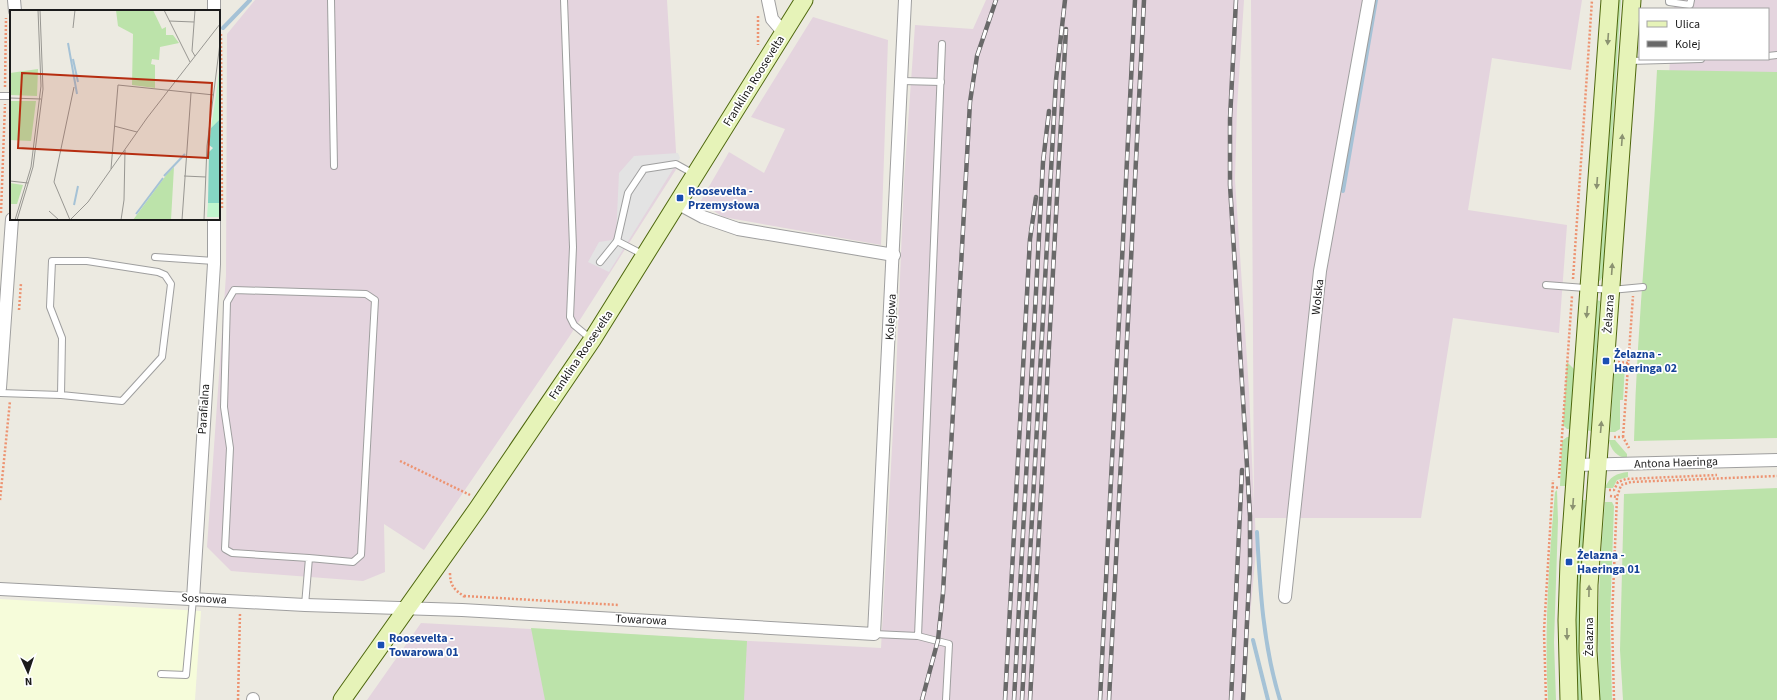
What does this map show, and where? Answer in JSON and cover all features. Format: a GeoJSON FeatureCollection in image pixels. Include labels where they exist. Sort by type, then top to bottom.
{"type":"FeatureCollection","features":[{"type":"Feature","properties":{"kind":"street"},"geometry":{"type":"LineString","coordinates":[[11,10],[14,0]]}},
{"type":"Feature","properties":{"kind":"street"},"geometry":{"type":"LineString","coordinates":[[768,0],[772,19],[784,33]]}},
{"type":"Feature","properties":{"kind":"street","name":"Franklina Roosevelta"},"geometry":{"type":"LineString","coordinates":[[342,700],[478,508],[592,340],[804,0]]}},
{"type":"Feature","properties":{"kind":"street","name":"Kolejowa"},"geometry":{"type":"LineString","coordinates":[[874,634],[894,255],[905,0]]}},
{"type":"Feature","properties":{"kind":"street","name":"Wolska"},"geometry":{"type":"LineString","coordinates":[[1285,597],[1320,272],[1369,0]]}},
{"type":"Feature","properties":{"kind":"street","name":"Żelazna"},"geometry":{"type":"LineString","coordinates":[[1569,700],[1567,620],[1575,466],[1610,0]]}},
{"type":"Feature","properties":{"kind":"street","name":"Żelazna"},"geometry":{"type":"LineString","coordinates":[[1590,700],[1588,651],[1589,585],[1632,0]]}},
{"type":"Feature","properties":{"kind":"street"},"geometry":{"type":"LineString","coordinates":[[678,203],[704,218],[738,229],[894,255]]}},
{"type":"Feature","properties":{"kind":"street"},"geometry":{"type":"LineString","coordinates":[[0,388],[7,218]]}},
{"type":"Feature","properties":{"kind":"street","name":"Parafialna"},"geometry":{"type":"LineString","coordinates":[[193,599],[214,261],[214,220]]}},
{"type":"Feature","properties":{"kind":"street","name":"Antona Haeringa"},"geometry":{"type":"LineString","coordinates":[[1575,466],[1777,460]]}},
{"type":"Feature","properties":{"kind":"street","name":"Sosnowa"},"geometry":{"type":"LineString","coordinates":[[0,589],[305,605],[408,608]]}},
{"type":"Feature","properties":{"kind":"street","name":"Towarowa"},"geometry":{"type":"LineString","coordinates":[[408,608],[874,634]]}},
{"type":"Feature","properties":{"kind":"lane"},"geometry":{"type":"LineString","coordinates":[[331,0],[334,166]]}},
{"type":"Feature","properties":{"kind":"lane"},"geometry":{"type":"LineString","coordinates":[[564,0],[573,247],[570,317],[574,324],[592,340]]}},
{"type":"Feature","properties":{"kind":"lane"},"geometry":{"type":"LineString","coordinates":[[1669,0],[1669,2],[1690,5],[1690,0]]}},
{"type":"Feature","properties":{"kind":"lane"},"geometry":{"type":"LineString","coordinates":[[918,636],[942,44]]}},
{"type":"Feature","properties":{"kind":"lane"},"geometry":{"type":"LineString","coordinates":[[1628,62],[1677,60]]}},
{"type":"Feature","properties":{"kind":"lane"},"geometry":{"type":"LineString","coordinates":[[902,81],[941,82]]}},
{"type":"Feature","properties":{"kind":"lane"},"geometry":{"type":"LineString","coordinates":[[600,262],[617,241],[628,193],[644,169],[676,164],[695,175]]}},
{"type":"Feature","properties":{"kind":"lane"},"geometry":{"type":"LineString","coordinates":[[617,241],[644,255]]}},
{"type":"Feature","properties":{"kind":"lane"},"geometry":{"type":"LineString","coordinates":[[155,257],[214,261]]}},
{"type":"Feature","properties":{"kind":"lane"},"geometry":{"type":"LineString","coordinates":[[0,393],[61,395],[122,401],[162,357],[171,284],[165,275],[158,272],[87,261],[52,260],[50,307],[62,338],[61,395]]}},
{"type":"Feature","properties":{"kind":"lane"},"geometry":{"type":"LineString","coordinates":[[1546,285],[1611,290],[1643,287]]}},
{"type":"Feature","properties":{"kind":"lane"},"geometry":{"type":"LineString","coordinates":[[234,290],[366,294],[375,300],[361,555],[353,562],[309,558],[232,553],[224,549],[230,448],[224,407],[227,302],[234,290]]}},
{"type":"Feature","properties":{"kind":"lane"},"geometry":{"type":"LineString","coordinates":[[305,605],[309,558]]}},
{"type":"Feature","properties":{"kind":"lane"},"geometry":{"type":"LineString","coordinates":[[161,674],[186,675],[193,599]]}},
{"type":"Feature","properties":{"kind":"lane"},"geometry":{"type":"LineString","coordinates":[[874,634],[918,636],[949,644],[946,700]]}},
{"type":"Feature","properties":{"kind":"path"},"geometry":{"type":"LineString","coordinates":[[7,218],[5,96],[10,12]]}},
{"type":"Feature","properties":{"kind":"path"},"geometry":{"type":"LineString","coordinates":[[758,15],[758,48]]}},
{"type":"Feature","properties":{"kind":"path"},"geometry":{"type":"LineString","coordinates":[[1623,438],[1634,288]]}},
{"type":"Feature","properties":{"kind":"path"},"geometry":{"type":"LineString","coordinates":[[1617,362],[1628,363]]}},
{"type":"Feature","properties":{"kind":"path"},"geometry":{"type":"LineString","coordinates":[[400,461],[472,496]]}},
{"type":"Feature","properties":{"kind":"path"},"geometry":{"type":"LineString","coordinates":[[1596,493],[1614,490],[1618,482],[1626,479],[1777,473]]}},
{"type":"Feature","properties":{"kind":"path"},"geometry":{"type":"LineString","coordinates":[[1614,700],[1612,619],[1617,497],[1621,485],[1631,482],[1777,476]]}},
{"type":"Feature","properties":{"kind":"path"},"geometry":{"type":"LineString","coordinates":[[1546,700],[1544,631],[1553,480]]}},
{"type":"Feature","properties":{"kind":"path"},"geometry":{"type":"LineString","coordinates":[[1552,487],[1574,488]]}},
{"type":"Feature","properties":{"kind":"path"},"geometry":{"type":"LineString","coordinates":[[1596,493],[1617,497]]}},
{"type":"Feature","properties":{"kind":"path"},"geometry":{"type":"LineString","coordinates":[[464,596],[624,606]]}},
{"type":"Feature","properties":{"kind":"path"},"geometry":{"type":"LineString","coordinates":[[238,700],[240,609]]}},
{"type":"Feature","properties":{"kind":"shaded area"},"geometry":{"type":"Polygon","coordinates":[[[255,0],[667,0],[677,168],[569,337],[424,550],[384,524],[385,572],[363,581],[231,571],[207,547],[226,275],[227,34],[255,0]]]}},
{"type":"Feature","properties":{"kind":"shaded area"},"geometry":{"type":"Polygon","coordinates":[[[986,0],[1244,0],[1237,108],[1235,180],[1249,390],[1254,507],[1251,0],[1582,0],[1571,70],[1492,58],[1468,210],[1567,225],[1559,333],[1453,318],[1421,518],[1255,518],[1256,550],[1245,700],[367,700],[421,623],[881,648],[896,375],[904,180],[915,25],[973,29],[986,0]]]}},
{"type":"Feature","properties":{"kind":"shaded area"},"geometry":{"type":"Polygon","coordinates":[[[1675,0],[1777,0],[1777,75],[1669,75],[1670,60],[1769,60],[1769,8],[1674,8],[1675,0]]]}},
{"type":"Feature","properties":{"kind":"shaded area"},"geometry":{"type":"Polygon","coordinates":[[[813,17],[888,40],[881,245],[723,217],[700,202],[729,152],[764,173],[785,129],[751,117],[813,17]]]}},
{"type":"Feature","properties":{"kind":"shaded area"},"geometry":{"type":"Polygon","coordinates":[[[678,153],[680,158],[609,272],[588,262],[599,242],[612,240],[616,237],[619,173],[634,156],[678,153]]]}},
{"type":"Feature","properties":{"kind":"shaded area"},"geometry":{"type":"Polygon","coordinates":[[[0,599],[201,611],[195,700],[0,700],[0,599]]]}},
{"type":"Feature","properties":{"kind":"green space"},"geometry":{"type":"Polygon","coordinates":[[[1616,0],[1621,0],[1603,276],[1600,281],[1597,280],[1616,0]]]}},
{"type":"Feature","properties":{"kind":"green space"},"geometry":{"type":"Polygon","coordinates":[[[1657,70],[1777,72],[1777,438],[1634,441],[1638,348],[1657,70]]]}},
{"type":"Feature","properties":{"kind":"green space"},"geometry":{"type":"Polygon","coordinates":[[[1596,300],[1600,301],[1600,303],[1591,431],[1585,430],[1596,300]]]}},
{"type":"Feature","properties":{"kind":"green space"},"geometry":{"type":"Polygon","coordinates":[[[1567,362],[1575,370],[1571,429],[1567,429],[1563,425],[1567,362]]]}},
{"type":"Feature","properties":{"kind":"green space"},"geometry":{"type":"Polygon","coordinates":[[[1617,365],[1625,365],[1623,400],[1620,400],[1620,429],[1615,432],[1610,432],[1614,374],[1616,374],[1617,365]]]}},
{"type":"Feature","properties":{"kind":"green space"},"geometry":{"type":"Polygon","coordinates":[[[1567,437],[1570,437],[1567,486],[1560,486],[1562,441],[1567,437]]]}},
{"type":"Feature","properties":{"kind":"green space"},"geometry":{"type":"Polygon","coordinates":[[[1609,440],[1615,440],[1627,454],[1627,458],[1618,455],[1615,452],[1611,447],[1609,440]]]}},
{"type":"Feature","properties":{"kind":"green space"},"geometry":{"type":"Polygon","coordinates":[[[1628,472],[1628,477],[1617,480],[1613,488],[1605,488],[1611,478],[1620,473],[1628,472]]]}},
{"type":"Feature","properties":{"kind":"green space"},"geometry":{"type":"Polygon","coordinates":[[[1777,488],[1777,700],[1623,700],[1620,650],[1624,494],[1777,488]]]}},
{"type":"Feature","properties":{"kind":"green space"},"geometry":{"type":"Polygon","coordinates":[[[1557,490],[1558,521],[1554,642],[1556,700],[1548,700],[1548,596],[1555,492],[1557,490]]]}},
{"type":"Feature","properties":{"kind":"green space"},"geometry":{"type":"Polygon","coordinates":[[[1580,500],[1586,500],[1580,615],[1582,700],[1576,700],[1574,614],[1580,500]]]}},
{"type":"Feature","properties":{"kind":"green space"},"geometry":{"type":"Polygon","coordinates":[[[1605,502],[1612,502],[1614,506],[1610,620],[1612,700],[1600,700],[1598,650],[1601,552],[1605,502]]]}},
{"type":"Feature","properties":{"kind":"green space"},"geometry":{"type":"Polygon","coordinates":[[[531,628],[747,641],[744,700],[545,700],[531,628]]]}},
{"type":"Feature","properties":{"kind":"waterway"},"geometry":{"type":"LineString","coordinates":[[223,28],[250,0]]}},
{"type":"Feature","properties":{"kind":"waterway"},"geometry":{"type":"LineString","coordinates":[[1343,191],[1376,0]]}},
{"type":"Feature","properties":{"kind":"waterway"},"geometry":{"type":"LineString","coordinates":[[1257,532],[1263,617],[1274,679],[1280,700]]}},
{"type":"Feature","properties":{"kind":"waterway"},"geometry":{"type":"LineString","coordinates":[[1253,640],[1268,700]]}},
{"type":"Feature","properties":{"kind":"railway"},"geometry":{"type":"LineString","coordinates":[[922,700],[938,640],[943,593],[970,102],[977,56],[996,0]]}},
{"type":"Feature","properties":{"kind":"railway"},"geometry":{"type":"LineString","coordinates":[[1022,700],[1056,80],[1065,0]]}},
{"type":"Feature","properties":{"kind":"railway"},"geometry":{"type":"LineString","coordinates":[[1100,700],[1135,0]]}},
{"type":"Feature","properties":{"kind":"railway"},"geometry":{"type":"LineString","coordinates":[[1109,700],[1144,0]]}},
{"type":"Feature","properties":{"kind":"railway"},"geometry":{"type":"LineString","coordinates":[[1236,0],[1230,119],[1230,185],[1250,516],[1250,563],[1243,700]]}},
{"type":"Feature","properties":{"kind":"railway"},"geometry":{"type":"LineString","coordinates":[[1030,700],[1066,29]]}},
{"type":"Feature","properties":{"kind":"railway"},"geometry":{"type":"LineString","coordinates":[[1014,700],[1043,162],[1049,111]]}},
{"type":"Feature","properties":{"kind":"railway"},"geometry":{"type":"LineString","coordinates":[[1005,700],[1030,239],[1036,197]]}},
{"type":"Feature","properties":{"kind":"railway"},"geometry":{"type":"LineString","coordinates":[[1231,700],[1242,470]]}},
{"type":"Feature","properties":{"kind":"place","name":"Roosevelta - Przemysłowa"},"geometry":{"type":"Point","coordinates":[680,198]}},
{"type":"Feature","properties":{"kind":"place","name":"Żelazna - Haeringa 02"},"geometry":{"type":"Point","coordinates":[1606,361]}},
{"type":"Feature","properties":{"kind":"place","name":"Żelazna - Haeringa 01"},"geometry":{"type":"Point","coordinates":[1569,562]}},
{"type":"Feature","properties":{"kind":"place","name":"Roosevelta - Towarowa 01"},"geometry":{"type":"Point","coordinates":[381,645]}}]}
